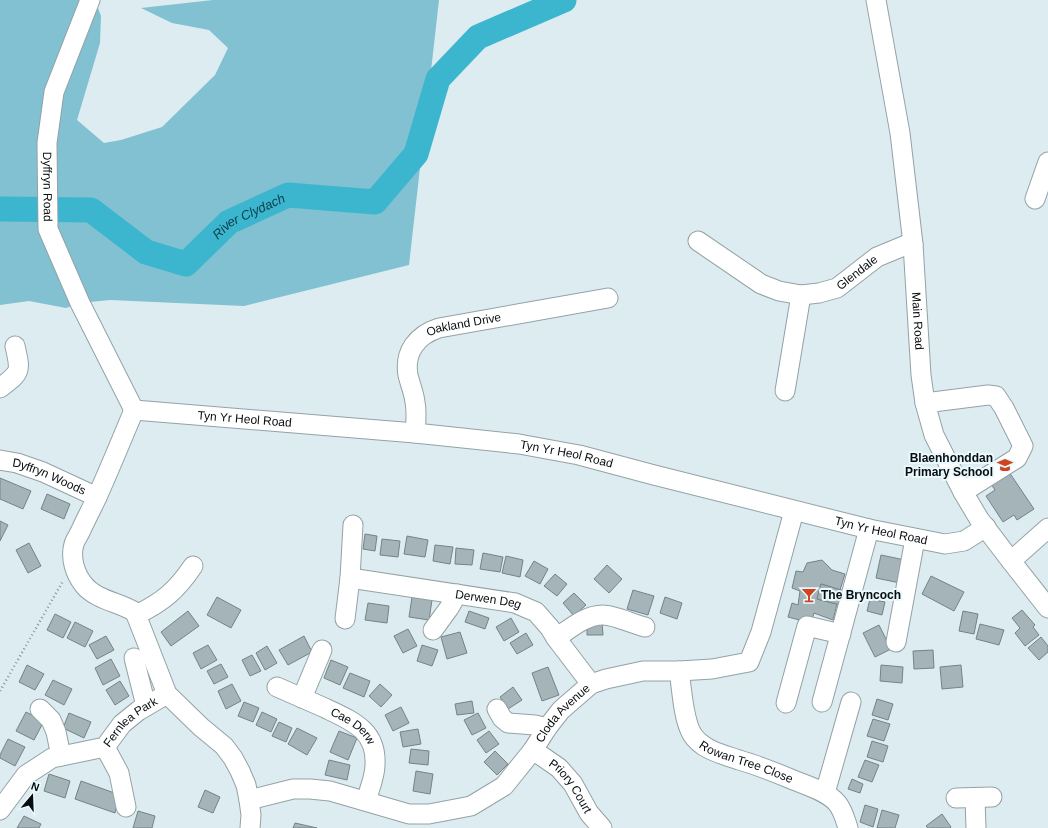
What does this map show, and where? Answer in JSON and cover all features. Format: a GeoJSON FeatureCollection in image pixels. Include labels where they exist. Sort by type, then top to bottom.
{"type":"FeatureCollection","features":[{"type":"Feature","properties":{"kind":"street","name":"Dyffryn Road"},"geometry":{"type":"LineString","coordinates":[[90,0],[54,92],[47,143],[48,230],[80,303],[134,410]]}},
{"type":"Feature","properties":{"kind":"street","name":"Main Road"},"geometry":{"type":"LineString","coordinates":[[876,0],[900,133],[912,244],[919,353],[925,404],[934,435],[963,492],[986,528],[1048,608]]}},
{"type":"Feature","properties":{"kind":"street"},"geometry":{"type":"LineString","coordinates":[[1035,198],[1048,162]]}},
{"type":"Feature","properties":{"kind":"street","name":"Glendale"},"geometry":{"type":"LineString","coordinates":[[698,241],[761,284],[779,291],[801,295],[819,293],[837,288],[877,257],[912,244]]}},
{"type":"Feature","properties":{"kind":"street"},"geometry":{"type":"LineString","coordinates":[[784,391],[801,295]]}},
{"type":"Feature","properties":{"kind":"street","name":"Oakland Drive"},"geometry":{"type":"LineString","coordinates":[[415,433],[415,400],[408,375],[408,361],[412,347],[423,335],[438,328],[608,298]]}},
{"type":"Feature","properties":{"kind":"street"},"geometry":{"type":"LineString","coordinates":[[0,388],[17,373],[19,367],[15,346]]}},
{"type":"Feature","properties":{"kind":"street"},"geometry":{"type":"LineString","coordinates":[[925,404],[988,395],[996,396],[1004,408],[1023,446],[1018,458],[963,492]]}},
{"type":"Feature","properties":{"kind":"street"},"geometry":{"type":"LineString","coordinates":[[134,410],[97,497],[74,544],[73,553],[76,572],[85,586],[97,596],[127,607],[135,612],[166,694],[201,727],[224,746],[240,771],[246,785],[249,800],[251,815],[250,828]]}},
{"type":"Feature","properties":{"kind":"street","name":"Tyn Yr Heol Road"},"geometry":{"type":"LineString","coordinates":[[134,410],[415,433],[519,444],[579,455],[869,529],[945,544],[964,541],[986,528]]}},
{"type":"Feature","properties":{"kind":"street","name":"Dyffryn Woods"},"geometry":{"type":"LineString","coordinates":[[0,460],[17,462],[43,472],[97,497]]}},
{"type":"Feature","properties":{"kind":"street","name":"Cloda Avenue"},"geometry":{"type":"LineString","coordinates":[[249,800],[293,789],[330,791],[429,821],[471,806],[504,786],[533,750],[561,710],[591,684],[606,679],[643,671],[712,669],[749,662],[761,632],[794,510]]}},
{"type":"Feature","properties":{"kind":"street"},"geometry":{"type":"LineString","coordinates":[[345,619],[350,578],[353,525]]}},
{"type":"Feature","properties":{"kind":"street"},"geometry":{"type":"LineString","coordinates":[[1011,561],[1048,528]]}},
{"type":"Feature","properties":{"kind":"street"},"geometry":{"type":"LineString","coordinates":[[822,702],[869,529]]}},
{"type":"Feature","properties":{"kind":"street"},"geometry":{"type":"LineString","coordinates":[[896,642],[915,538]]}},
{"type":"Feature","properties":{"kind":"street"},"geometry":{"type":"LineString","coordinates":[[136,615],[152,608],[172,593],[194,566]]}},
{"type":"Feature","properties":{"kind":"street","name":"Derwen Deg"},"geometry":{"type":"LineString","coordinates":[[350,578],[515,603],[536,612],[550,628],[591,684]]}},
{"type":"Feature","properties":{"kind":"street"},"geometry":{"type":"LineString","coordinates":[[433,630],[450,608],[457,594]]}},
{"type":"Feature","properties":{"kind":"street"},"geometry":{"type":"LineString","coordinates":[[556,638],[586,619],[603,615],[612,616],[645,628]]}},
{"type":"Feature","properties":{"kind":"street"},"geometry":{"type":"LineString","coordinates":[[786,703],[807,626],[841,634]]}},
{"type":"Feature","properties":{"kind":"street"},"geometry":{"type":"LineString","coordinates":[[302,698],[322,650]]}},
{"type":"Feature","properties":{"kind":"street"},"geometry":{"type":"LineString","coordinates":[[134,658],[146,706]]}},
{"type":"Feature","properties":{"kind":"street","name":"Rowan Tree Close"},"geometry":{"type":"LineString","coordinates":[[679,671],[686,721],[693,735],[701,744],[711,750],[752,764],[824,793],[836,802],[841,809],[848,828]]}},
{"type":"Feature","properties":{"kind":"street","name":"Cae Derw"},"geometry":{"type":"LineString","coordinates":[[277,687],[354,722],[365,733],[373,747],[375,757],[373,776],[366,801]]}},
{"type":"Feature","properties":{"kind":"street","name":"Fernlea Park"},"geometry":{"type":"LineString","coordinates":[[0,810],[26,775],[52,758],[105,747],[122,724],[138,711],[166,694]]}},
{"type":"Feature","properties":{"kind":"street"},"geometry":{"type":"LineString","coordinates":[[824,793],[851,702]]}},
{"type":"Feature","properties":{"kind":"street"},"geometry":{"type":"LineString","coordinates":[[40,709],[51,720],[56,732],[61,756]]}},
{"type":"Feature","properties":{"kind":"street"},"geometry":{"type":"LineString","coordinates":[[497,709],[502,718],[508,723],[535,725],[547,728]]}},
{"type":"Feature","properties":{"kind":"street"},"geometry":{"type":"LineString","coordinates":[[105,747],[119,773],[126,807]]}},
{"type":"Feature","properties":{"kind":"street","name":"Priory Court"},"geometry":{"type":"LineString","coordinates":[[533,750],[559,768],[573,784],[589,813],[602,828]]}},
{"type":"Feature","properties":{"kind":"street"},"geometry":{"type":"LineString","coordinates":[[956,798],[983,798],[976,828]]}},
{"type":"Feature","properties":{"kind":"path"},"geometry":{"type":"LineString","coordinates":[[0,691],[66,575],[76,572]]}},
{"type":"Feature","properties":{"kind":"shaded area"},"geometry":{"type":"Polygon","coordinates":[[[0,0],[95,0],[101,16],[100,43],[77,120],[104,143],[121,140],[162,127],[215,75],[228,48],[209,30],[172,23],[141,8],[213,0],[439,0],[409,265],[244,306],[110,300],[80,303],[66,308],[29,301],[0,305],[0,0]]]}},
{"type":"Feature","properties":{"kind":"building"},"geometry":{"type":"Polygon","coordinates":[[[1009,472],[1034,509],[1017,520],[1014,515],[1003,522],[986,496],[995,490],[991,484],[1009,472]]]}},
{"type":"Feature","properties":{"kind":"building"},"geometry":{"type":"Polygon","coordinates":[[[0,478],[31,491],[23,509],[0,499],[0,478]]]}},
{"type":"Feature","properties":{"kind":"building"},"geometry":{"type":"Polygon","coordinates":[[[47,494],[70,504],[64,519],[41,509],[47,494]]]}},
{"type":"Feature","properties":{"kind":"building"},"geometry":{"type":"Polygon","coordinates":[[[0,521],[8,525],[0,541],[0,521]]]}},
{"type":"Feature","properties":{"kind":"building"},"geometry":{"type":"Polygon","coordinates":[[[365,534],[377,536],[375,551],[363,549],[365,534]]]}},
{"type":"Feature","properties":{"kind":"building"},"geometry":{"type":"Polygon","coordinates":[[[407,536],[428,540],[425,557],[404,554],[407,536]]]}},
{"type":"Feature","properties":{"kind":"building"},"geometry":{"type":"Polygon","coordinates":[[[382,539],[400,541],[398,557],[380,555],[382,539]]]}},
{"type":"Feature","properties":{"kind":"building"},"geometry":{"type":"Polygon","coordinates":[[[29,543],[41,566],[28,573],[16,550],[29,543]]]}},
{"type":"Feature","properties":{"kind":"building"},"geometry":{"type":"Polygon","coordinates":[[[435,545],[453,547],[450,564],[433,561],[435,545]]]}},
{"type":"Feature","properties":{"kind":"building"},"geometry":{"type":"Polygon","coordinates":[[[456,548],[474,550],[472,565],[455,564],[456,548]]]}},
{"type":"Feature","properties":{"kind":"building"},"geometry":{"type":"Polygon","coordinates":[[[483,553],[503,557],[500,572],[480,569],[483,553]]]}},
{"type":"Feature","properties":{"kind":"building"},"geometry":{"type":"Polygon","coordinates":[[[881,555],[905,560],[900,583],[876,578],[881,555]]]}},
{"type":"Feature","properties":{"kind":"building"},"geometry":{"type":"Polygon","coordinates":[[[506,556],[523,560],[520,577],[502,573],[506,556]]]}},
{"type":"Feature","properties":{"kind":"building","name":"The Bryncoch"},"geometry":{"type":"Polygon","coordinates":[[[822,560],[832,570],[845,574],[840,590],[821,584],[817,599],[837,604],[833,620],[814,613],[811,623],[788,617],[792,603],[798,605],[800,591],[792,588],[796,571],[803,572],[807,563],[822,560]]]}},
{"type":"Feature","properties":{"kind":"building"},"geometry":{"type":"Polygon","coordinates":[[[534,561],[548,569],[540,584],[525,576],[534,561]]]}},
{"type":"Feature","properties":{"kind":"building"},"geometry":{"type":"Polygon","coordinates":[[[607,565],[622,579],[609,593],[594,579],[607,565]]]}},
{"type":"Feature","properties":{"kind":"building"},"geometry":{"type":"Polygon","coordinates":[[[555,574],[567,584],[557,596],[544,586],[555,574]]]}},
{"type":"Feature","properties":{"kind":"building"},"geometry":{"type":"Polygon","coordinates":[[[931,576],[964,592],[954,611],[922,594],[931,576]]]}},
{"type":"Feature","properties":{"kind":"building"},"geometry":{"type":"Polygon","coordinates":[[[821,584],[848,592],[844,606],[817,599],[821,584]]]}},
{"type":"Feature","properties":{"kind":"building"},"geometry":{"type":"Polygon","coordinates":[[[633,590],[654,596],[648,615],[627,609],[633,590]]]}},
{"type":"Feature","properties":{"kind":"building"},"geometry":{"type":"Polygon","coordinates":[[[574,593],[586,605],[574,616],[563,603],[574,593]]]}},
{"type":"Feature","properties":{"kind":"building"},"geometry":{"type":"Polygon","coordinates":[[[217,597],[241,610],[231,628],[207,615],[217,597]]]}},
{"type":"Feature","properties":{"kind":"building"},"geometry":{"type":"Polygon","coordinates":[[[412,597],[432,600],[429,620],[409,617],[412,597]]]}},
{"type":"Feature","properties":{"kind":"building"},"geometry":{"type":"Polygon","coordinates":[[[665,597],[682,603],[677,619],[660,613],[665,597]]]}},
{"type":"Feature","properties":{"kind":"building"},"geometry":{"type":"Polygon","coordinates":[[[870,599],[885,602],[882,615],[867,611],[870,599]]]}},
{"type":"Feature","properties":{"kind":"building"},"geometry":{"type":"Polygon","coordinates":[[[368,603],[389,606],[387,623],[365,620],[368,603]]]}},
{"type":"Feature","properties":{"kind":"building"},"geometry":{"type":"Polygon","coordinates":[[[1022,610],[1035,625],[1033,627],[1039,635],[1025,646],[1015,633],[1020,628],[1012,618],[1022,610]]]}},
{"type":"Feature","properties":{"kind":"building"},"geometry":{"type":"Polygon","coordinates":[[[188,611],[199,626],[171,646],[161,632],[188,611]]]}},
{"type":"Feature","properties":{"kind":"building"},"geometry":{"type":"Polygon","coordinates":[[[469,611],[489,618],[485,629],[465,622],[469,611]]]}},
{"type":"Feature","properties":{"kind":"building"},"geometry":{"type":"Polygon","coordinates":[[[963,611],[978,614],[974,634],[959,631],[963,611]]]}},
{"type":"Feature","properties":{"kind":"building"},"geometry":{"type":"Polygon","coordinates":[[[55,614],[71,622],[63,638],[47,630],[55,614]]]}},
{"type":"Feature","properties":{"kind":"building"},"geometry":{"type":"Polygon","coordinates":[[[511,618],[519,632],[504,641],[496,627],[511,618]]]}},
{"type":"Feature","properties":{"kind":"building"},"geometry":{"type":"Polygon","coordinates":[[[75,622],[93,631],[85,647],[67,638],[75,622]]]}},
{"type":"Feature","properties":{"kind":"building"},"geometry":{"type":"Polygon","coordinates":[[[587,622],[602,622],[603,635],[587,635],[587,622]]]}},
{"type":"Feature","properties":{"kind":"building"},"geometry":{"type":"Polygon","coordinates":[[[980,624],[1004,630],[999,645],[976,639],[980,624]]]}},
{"type":"Feature","properties":{"kind":"building"},"geometry":{"type":"Polygon","coordinates":[[[879,625],[891,649],[875,657],[863,633],[879,625]]]}},
{"type":"Feature","properties":{"kind":"building"},"geometry":{"type":"Polygon","coordinates":[[[408,629],[417,646],[403,653],[394,636],[408,629]]]}},
{"type":"Feature","properties":{"kind":"building"},"geometry":{"type":"Polygon","coordinates":[[[460,632],[467,653],[447,659],[441,637],[460,632]]]}},
{"type":"Feature","properties":{"kind":"building"},"geometry":{"type":"Polygon","coordinates":[[[526,633],[533,645],[517,654],[510,643],[526,633]]]}},
{"type":"Feature","properties":{"kind":"building"},"geometry":{"type":"Polygon","coordinates":[[[106,636],[114,650],[97,659],[89,645],[106,636]]]}},
{"type":"Feature","properties":{"kind":"building"},"geometry":{"type":"Polygon","coordinates":[[[304,636],[312,652],[288,665],[279,650],[304,636]]]}},
{"type":"Feature","properties":{"kind":"building"},"geometry":{"type":"Polygon","coordinates":[[[1041,637],[1048,646],[1048,652],[1039,660],[1028,648],[1041,637]]]}},
{"type":"Feature","properties":{"kind":"building"},"geometry":{"type":"Polygon","coordinates":[[[208,645],[217,660],[201,669],[193,653],[208,645]]]}},
{"type":"Feature","properties":{"kind":"building"},"geometry":{"type":"Polygon","coordinates":[[[422,645],[438,650],[432,666],[417,661],[422,645]]]}},
{"type":"Feature","properties":{"kind":"building"},"geometry":{"type":"Polygon","coordinates":[[[267,646],[277,663],[265,670],[256,653],[267,646]]]}},
{"type":"Feature","properties":{"kind":"building"},"geometry":{"type":"Polygon","coordinates":[[[933,650],[934,668],[914,669],[913,651],[933,650]]]}},
{"type":"Feature","properties":{"kind":"building"},"geometry":{"type":"Polygon","coordinates":[[[252,655],[261,671],[250,676],[242,660],[252,655]]]}},
{"type":"Feature","properties":{"kind":"building"},"geometry":{"type":"Polygon","coordinates":[[[111,659],[120,676],[103,685],[95,668],[111,659]]]}},
{"type":"Feature","properties":{"kind":"building"},"geometry":{"type":"Polygon","coordinates":[[[331,660],[348,667],[340,685],[324,678],[331,660]]]}},
{"type":"Feature","properties":{"kind":"building"},"geometry":{"type":"Polygon","coordinates":[[[221,664],[228,677],[214,684],[207,671],[221,664]]]}},
{"type":"Feature","properties":{"kind":"building"},"geometry":{"type":"Polygon","coordinates":[[[27,665],[44,674],[35,690],[19,682],[27,665]]]}},
{"type":"Feature","properties":{"kind":"building"},"geometry":{"type":"Polygon","coordinates":[[[881,665],[903,667],[902,683],[880,681],[881,665]]]}},
{"type":"Feature","properties":{"kind":"building"},"geometry":{"type":"Polygon","coordinates":[[[961,665],[963,687],[942,689],[940,667],[961,665]]]}},
{"type":"Feature","properties":{"kind":"building"},"geometry":{"type":"Polygon","coordinates":[[[548,667],[559,695],[542,701],[532,673],[548,667]]]}},
{"type":"Feature","properties":{"kind":"building"},"geometry":{"type":"Polygon","coordinates":[[[350,673],[370,681],[364,697],[343,688],[350,673]]]}},
{"type":"Feature","properties":{"kind":"building"},"geometry":{"type":"Polygon","coordinates":[[[53,680],[72,689],[64,705],[45,695],[53,680]]]}},
{"type":"Feature","properties":{"kind":"building"},"geometry":{"type":"Polygon","coordinates":[[[120,681],[129,696],[115,705],[106,690],[120,681]]]}},
{"type":"Feature","properties":{"kind":"building"},"geometry":{"type":"Polygon","coordinates":[[[232,684],[241,701],[226,709],[218,691],[232,684]]]}},
{"type":"Feature","properties":{"kind":"building"},"geometry":{"type":"Polygon","coordinates":[[[380,684],[392,695],[381,707],[369,696],[380,684]]]}},
{"type":"Feature","properties":{"kind":"building"},"geometry":{"type":"Polygon","coordinates":[[[513,687],[522,700],[508,709],[500,697],[513,687]]]}},
{"type":"Feature","properties":{"kind":"building"},"geometry":{"type":"Polygon","coordinates":[[[877,699],[893,704],[888,720],[872,715],[877,699]]]}},
{"type":"Feature","properties":{"kind":"building"},"geometry":{"type":"Polygon","coordinates":[[[472,701],[474,713],[457,715],[455,704],[472,701]]]}},
{"type":"Feature","properties":{"kind":"building"},"geometry":{"type":"Polygon","coordinates":[[[244,702],[259,708],[253,722],[238,716],[244,702]]]}},
{"type":"Feature","properties":{"kind":"building"},"geometry":{"type":"Polygon","coordinates":[[[401,707],[409,723],[393,731],[385,715],[401,707]]]}},
{"type":"Feature","properties":{"kind":"building"},"geometry":{"type":"Polygon","coordinates":[[[26,712],[44,721],[34,740],[16,731],[26,712]]]}},
{"type":"Feature","properties":{"kind":"building"},"geometry":{"type":"Polygon","coordinates":[[[262,712],[277,719],[271,732],[256,725],[262,712]]]}},
{"type":"Feature","properties":{"kind":"building"},"geometry":{"type":"Polygon","coordinates":[[[69,713],[91,722],[84,738],[63,728],[69,713]]]}},
{"type":"Feature","properties":{"kind":"building"},"geometry":{"type":"Polygon","coordinates":[[[478,713],[486,728],[472,735],[464,720],[478,713]]]}},
{"type":"Feature","properties":{"kind":"building"},"geometry":{"type":"Polygon","coordinates":[[[873,719],[890,724],[884,741],[867,736],[873,719]]]}},
{"type":"Feature","properties":{"kind":"building"},"geometry":{"type":"Polygon","coordinates":[[[279,722],[292,728],[286,742],[272,736],[279,722]]]}},
{"type":"Feature","properties":{"kind":"building"},"geometry":{"type":"Polygon","coordinates":[[[297,728],[317,738],[307,755],[288,744],[297,728]]]}},
{"type":"Feature","properties":{"kind":"building"},"geometry":{"type":"Polygon","coordinates":[[[418,729],[421,744],[403,747],[400,732],[418,729]]]}},
{"type":"Feature","properties":{"kind":"building"},"geometry":{"type":"Polygon","coordinates":[[[339,731],[357,738],[348,760],[330,752],[339,731]]]}},
{"type":"Feature","properties":{"kind":"building"},"geometry":{"type":"Polygon","coordinates":[[[489,731],[499,744],[486,753],[477,740],[489,731]]]}},
{"type":"Feature","properties":{"kind":"building"},"geometry":{"type":"Polygon","coordinates":[[[8,739],[25,747],[15,766],[0,758],[8,739]]]}},
{"type":"Feature","properties":{"kind":"building"},"geometry":{"type":"Polygon","coordinates":[[[872,741],[888,746],[883,762],[867,757],[872,741]]]}},
{"type":"Feature","properties":{"kind":"building"},"geometry":{"type":"Polygon","coordinates":[[[411,749],[429,751],[428,765],[409,763],[411,749]]]}},
{"type":"Feature","properties":{"kind":"building"},"geometry":{"type":"Polygon","coordinates":[[[495,751],[508,764],[497,775],[484,762],[495,751]]]}},
{"type":"Feature","properties":{"kind":"building"},"geometry":{"type":"Polygon","coordinates":[[[329,760],[350,765],[347,780],[325,775],[329,760]]]}},
{"type":"Feature","properties":{"kind":"building"},"geometry":{"type":"Polygon","coordinates":[[[865,760],[879,765],[872,782],[858,777],[865,760]]]}},
{"type":"Feature","properties":{"kind":"building"},"geometry":{"type":"Polygon","coordinates":[[[416,771],[433,774],[430,794],[413,791],[416,771]]]}},
{"type":"Feature","properties":{"kind":"building"},"geometry":{"type":"Polygon","coordinates":[[[49,774],[70,781],[65,798],[44,791],[49,774]]]}},
{"type":"Feature","properties":{"kind":"building"},"geometry":{"type":"Polygon","coordinates":[[[852,779],[863,784],[860,793],[848,789],[852,779]]]}},
{"type":"Feature","properties":{"kind":"building"},"geometry":{"type":"Polygon","coordinates":[[[81,781],[120,795],[115,813],[75,799],[81,781]]]}},
{"type":"Feature","properties":{"kind":"building"},"geometry":{"type":"Polygon","coordinates":[[[205,790],[220,797],[213,813],[198,807],[205,790]]]}},
{"type":"Feature","properties":{"kind":"building"},"geometry":{"type":"Polygon","coordinates":[[[865,805],[878,809],[873,827],[860,822],[865,805]]]}},
{"type":"Feature","properties":{"kind":"building"},"geometry":{"type":"Polygon","coordinates":[[[882,810],[899,815],[895,828],[877,828],[882,810]]]}},
{"type":"Feature","properties":{"kind":"building"},"geometry":{"type":"Polygon","coordinates":[[[138,811],[155,816],[152,828],[133,828],[138,811]]]}},
{"type":"Feature","properties":{"kind":"building"},"geometry":{"type":"Polygon","coordinates":[[[942,814],[951,827],[950,828],[928,828],[926,826],[942,814]]]}},
{"type":"Feature","properties":{"kind":"building"},"geometry":{"type":"Polygon","coordinates":[[[24,816],[41,824],[39,828],[17,828],[24,816]]]}},
{"type":"Feature","properties":{"kind":"building"},"geometry":{"type":"Polygon","coordinates":[[[295,823],[317,828],[293,828],[295,823]]]}},
{"type":"Feature","properties":{"kind":"waterway","name":"River Clydach"},"geometry":{"type":"LineString","coordinates":[[0,209],[91,210],[146,252],[186,264],[229,222],[288,195],[375,202],[416,154],[438,79],[478,37],[564,0]]}},
{"type":"Feature","properties":{"kind":"place","name":"Blaenhonddan Primary School"},"geometry":{"type":"Point","coordinates":[1005,465]}},
{"type":"Feature","properties":{"kind":"place","name":"The Bryncoch"},"geometry":{"type":"Point","coordinates":[809,595]}}]}
